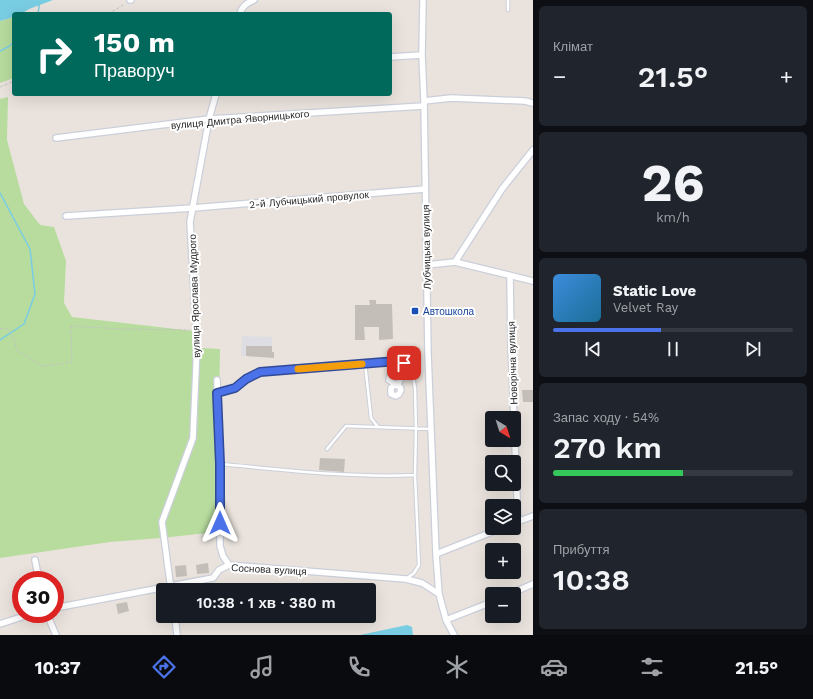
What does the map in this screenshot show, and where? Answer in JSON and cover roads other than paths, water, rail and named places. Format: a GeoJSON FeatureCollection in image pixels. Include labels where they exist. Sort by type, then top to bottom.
{"type":"FeatureCollection","features":[{"type":"Feature","properties":{"kind":"street"},"geometry":{"type":"LineString","coordinates":[[240,12],[247,3],[254,0]]}},
{"type":"Feature","properties":{"kind":"street","name":"Лубчицька вулиця"},"geometry":{"type":"LineString","coordinates":[[423,0],[422,55],[428,354],[436,554],[439,594],[446,620],[454,635]]}},
{"type":"Feature","properties":{"kind":"street"},"geometry":{"type":"LineString","coordinates":[[392,57],[422,55]]}},
{"type":"Feature","properties":{"kind":"street","name":"вулиця Ярослава Мудрого"},"geometry":{"type":"LineString","coordinates":[[170,583],[162,522],[193,438],[197,345],[190,222],[209,119],[215,96]]}},
{"type":"Feature","properties":{"kind":"street","name":"вулиця Дмитра Яворницького"},"geometry":{"type":"LineString","coordinates":[[56,138],[209,119],[424,103],[451,98],[525,101],[533,103]]}},
{"type":"Feature","properties":{"kind":"street"},"geometry":{"type":"LineString","coordinates":[[455,262],[502,189],[533,150]]}},
{"type":"Feature","properties":{"kind":"street","name":"2-й Лубчицький провулок"},"geometry":{"type":"LineString","coordinates":[[66,216],[193,208],[425,189]]}},
{"type":"Feature","properties":{"kind":"street"},"geometry":{"type":"LineString","coordinates":[[427,265],[455,262],[533,281]]}},
{"type":"Feature","properties":{"kind":"street","name":"Новорічна вулиця"},"geometry":{"type":"LineString","coordinates":[[510,276],[515,499]]}},
{"type":"Feature","properties":{"kind":"street"},"geometry":{"type":"LineString","coordinates":[[217,380],[220,464],[220,546],[223,556],[229,565]]}},
{"type":"Feature","properties":{"kind":"street"},"geometry":{"type":"LineString","coordinates":[[521,520],[533,516]]}},
{"type":"Feature","properties":{"kind":"street"},"geometry":{"type":"LineString","coordinates":[[436,554],[485,535]]}},
{"type":"Feature","properties":{"kind":"street"},"geometry":{"type":"LineString","coordinates":[[35,560],[37,571]]}},
{"type":"Feature","properties":{"kind":"street","name":"Соснова вулиця"},"geometry":{"type":"LineString","coordinates":[[192,583],[213,578],[219,570],[229,565],[406,579],[422,583],[439,594]]}},
{"type":"Feature","properties":{"kind":"street"},"geometry":{"type":"LineString","coordinates":[[521,589],[533,584]]}},
{"type":"Feature","properties":{"kind":"street","name":"Соснова вулиця"},"geometry":{"type":"LineString","coordinates":[[64,606],[156,591]]}},
{"type":"Feature","properties":{"kind":"street"},"geometry":{"type":"LineString","coordinates":[[446,620],[485,605]]}},
{"type":"Feature","properties":{"kind":"street"},"geometry":{"type":"LineString","coordinates":[[0,624],[12,620]]}},
{"type":"Feature","properties":{"kind":"street"},"geometry":{"type":"LineString","coordinates":[[51,623],[56,635]]}},
{"type":"Feature","properties":{"kind":"street"},"geometry":{"type":"LineString","coordinates":[[176,623],[177,635]]}},
{"type":"Feature","properties":{"kind":"lane"},"geometry":{"type":"LineString","coordinates":[[508,0],[508,10]]}},
{"type":"Feature","properties":{"kind":"lane"},"geometry":{"type":"LineString","coordinates":[[217,393],[235,388],[246,379],[260,372],[397,361],[404,363],[413,376],[414,388],[418,565],[414,573],[406,579]]}},
{"type":"Feature","properties":{"kind":"lane"},"geometry":{"type":"LineString","coordinates":[[366,363],[371,418],[378,428]]}},
{"type":"Feature","properties":{"kind":"lane"},"geometry":{"type":"LineString","coordinates":[[327,449],[346,426],[431,429]]}},
{"type":"Feature","properties":{"kind":"lane"},"geometry":{"type":"LineString","coordinates":[[220,464],[315,473],[386,476],[415,475]]}},
{"type":"Feature","properties":{"kind":"water"},"geometry":{"type":"Polygon","coordinates":[[[0,0],[53,0],[24,12],[12,12],[12,18],[0,21],[0,0]]]}},
{"type":"Feature","properties":{"kind":"water"},"geometry":{"type":"Polygon","coordinates":[[[407,625],[412,627],[413,635],[360,635],[407,625]]]}},
{"type":"Feature","properties":{"kind":"waterway"},"geometry":{"type":"LineString","coordinates":[[38,12],[40,0]]}},
{"type":"Feature","properties":{"kind":"waterway"},"geometry":{"type":"LineString","coordinates":[[0,51],[12,44]]}},
{"type":"Feature","properties":{"kind":"waterway"},"geometry":{"type":"LineString","coordinates":[[0,193],[30,249],[35,294],[24,324],[0,340]]}},
{"type":"Feature","properties":{"kind":"place","name":"Автошкола"},"geometry":{"type":"Point","coordinates":[415,311]}}]}
